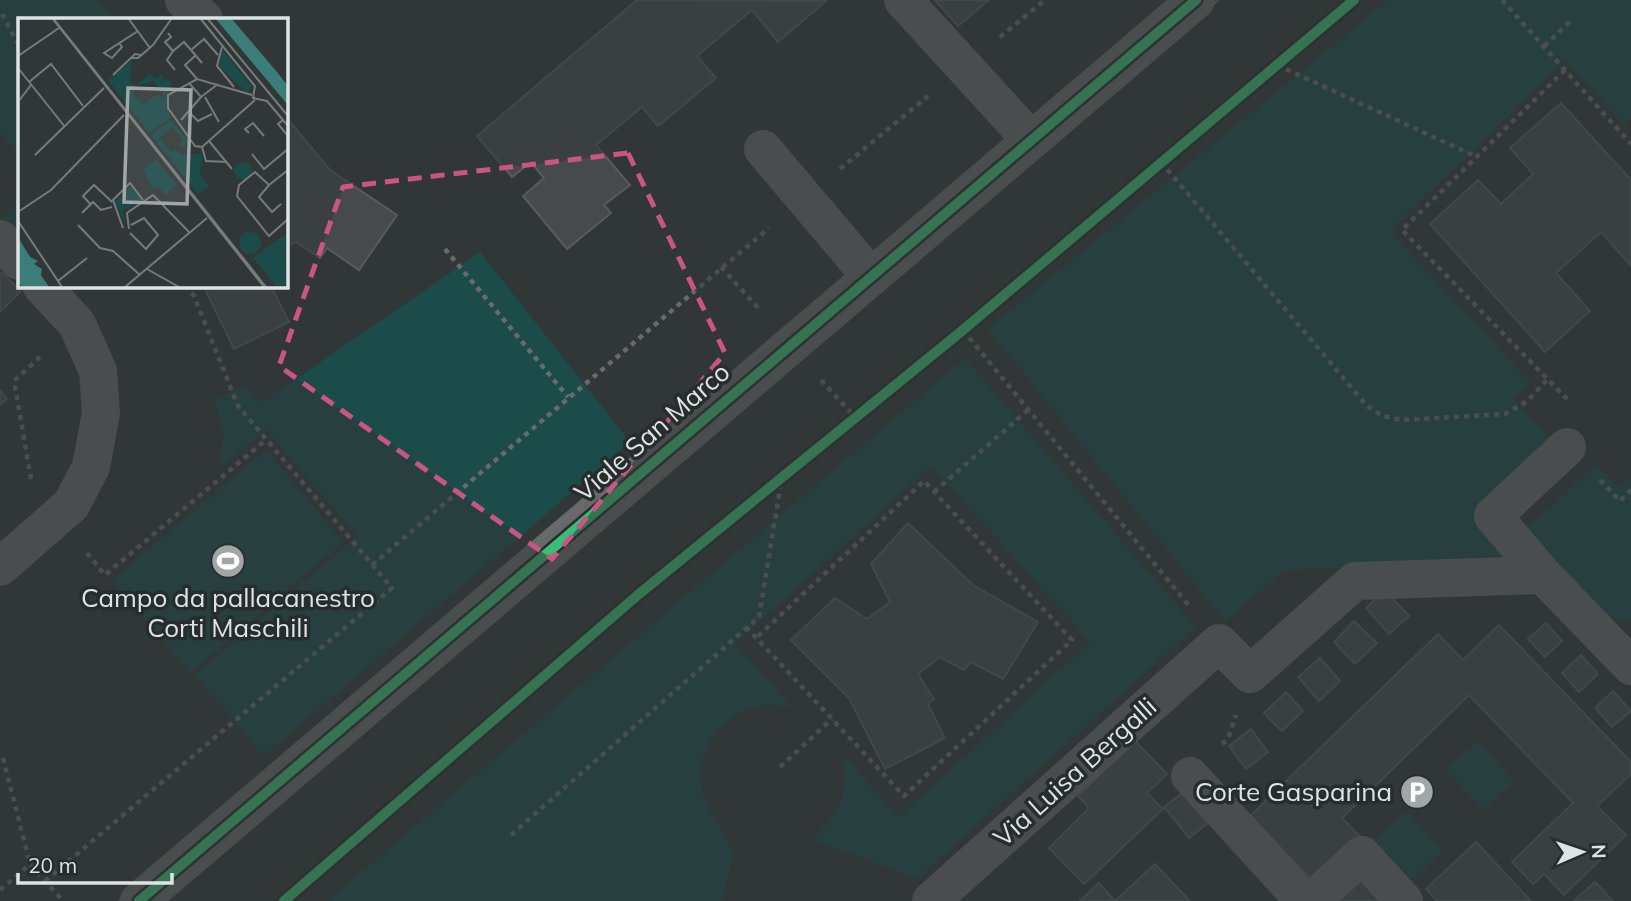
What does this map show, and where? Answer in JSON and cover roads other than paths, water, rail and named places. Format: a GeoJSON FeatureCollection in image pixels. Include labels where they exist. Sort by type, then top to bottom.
{"type":"FeatureCollection","features":[{"type":"Feature","properties":{"kind":"street"},"geometry":{"type":"LineString","coordinates":[[184,0],[203,18]]}},
{"type":"Feature","properties":{"kind":"street"},"geometry":{"type":"LineString","coordinates":[[903,0],[1031,140]]}},
{"type":"Feature","properties":{"kind":"street","name":"Viale San Marco"},"geometry":{"type":"LineString","coordinates":[[139,901],[1196,0]]}},
{"type":"Feature","properties":{"kind":"street"},"geometry":{"type":"LineString","coordinates":[[763,149],[871,276]]}},
{"type":"Feature","properties":{"kind":"street"},"geometry":{"type":"LineString","coordinates":[[0,239],[18,260]]}},
{"type":"Feature","properties":{"kind":"street"},"geometry":{"type":"LineString","coordinates":[[0,567],[71,505],[91,467],[102,413],[98,371],[77,324],[43,287]]}},
{"type":"Feature","properties":{"kind":"street"},"geometry":{"type":"LineString","coordinates":[[1567,447],[1493,516],[1543,575],[1631,666]]}},
{"type":"Feature","properties":{"kind":"street","name":"Via Luisa Bergalli"},"geometry":{"type":"LineString","coordinates":[[931,901],[1220,643],[1250,674],[1355,581],[1543,575]]}},
{"type":"Feature","properties":{"kind":"street"},"geometry":{"type":"LineString","coordinates":[[1190,776],[1304,901]]}},
{"type":"Feature","properties":{"kind":"street"},"geometry":{"type":"LineString","coordinates":[[1312,901],[1362,855],[1404,901]]}},
{"type":"Feature","properties":{"kind":"tram line"},"geometry":{"type":"LineString","coordinates":[[119,901],[781,333],[1177,0]]}},
{"type":"Feature","properties":{"kind":"tram line"},"geometry":{"type":"LineString","coordinates":[[160,901],[1218,0]]}},
{"type":"Feature","properties":{"kind":"place","name":"Campo da pallacanestro Corti Maschili"},"geometry":{"type":"Point","coordinates":[228,561]}},
{"type":"Feature","properties":{"kind":"place","name":"Corte Gasparina"},"geometry":{"type":"Point","coordinates":[1417,792]}}]}
